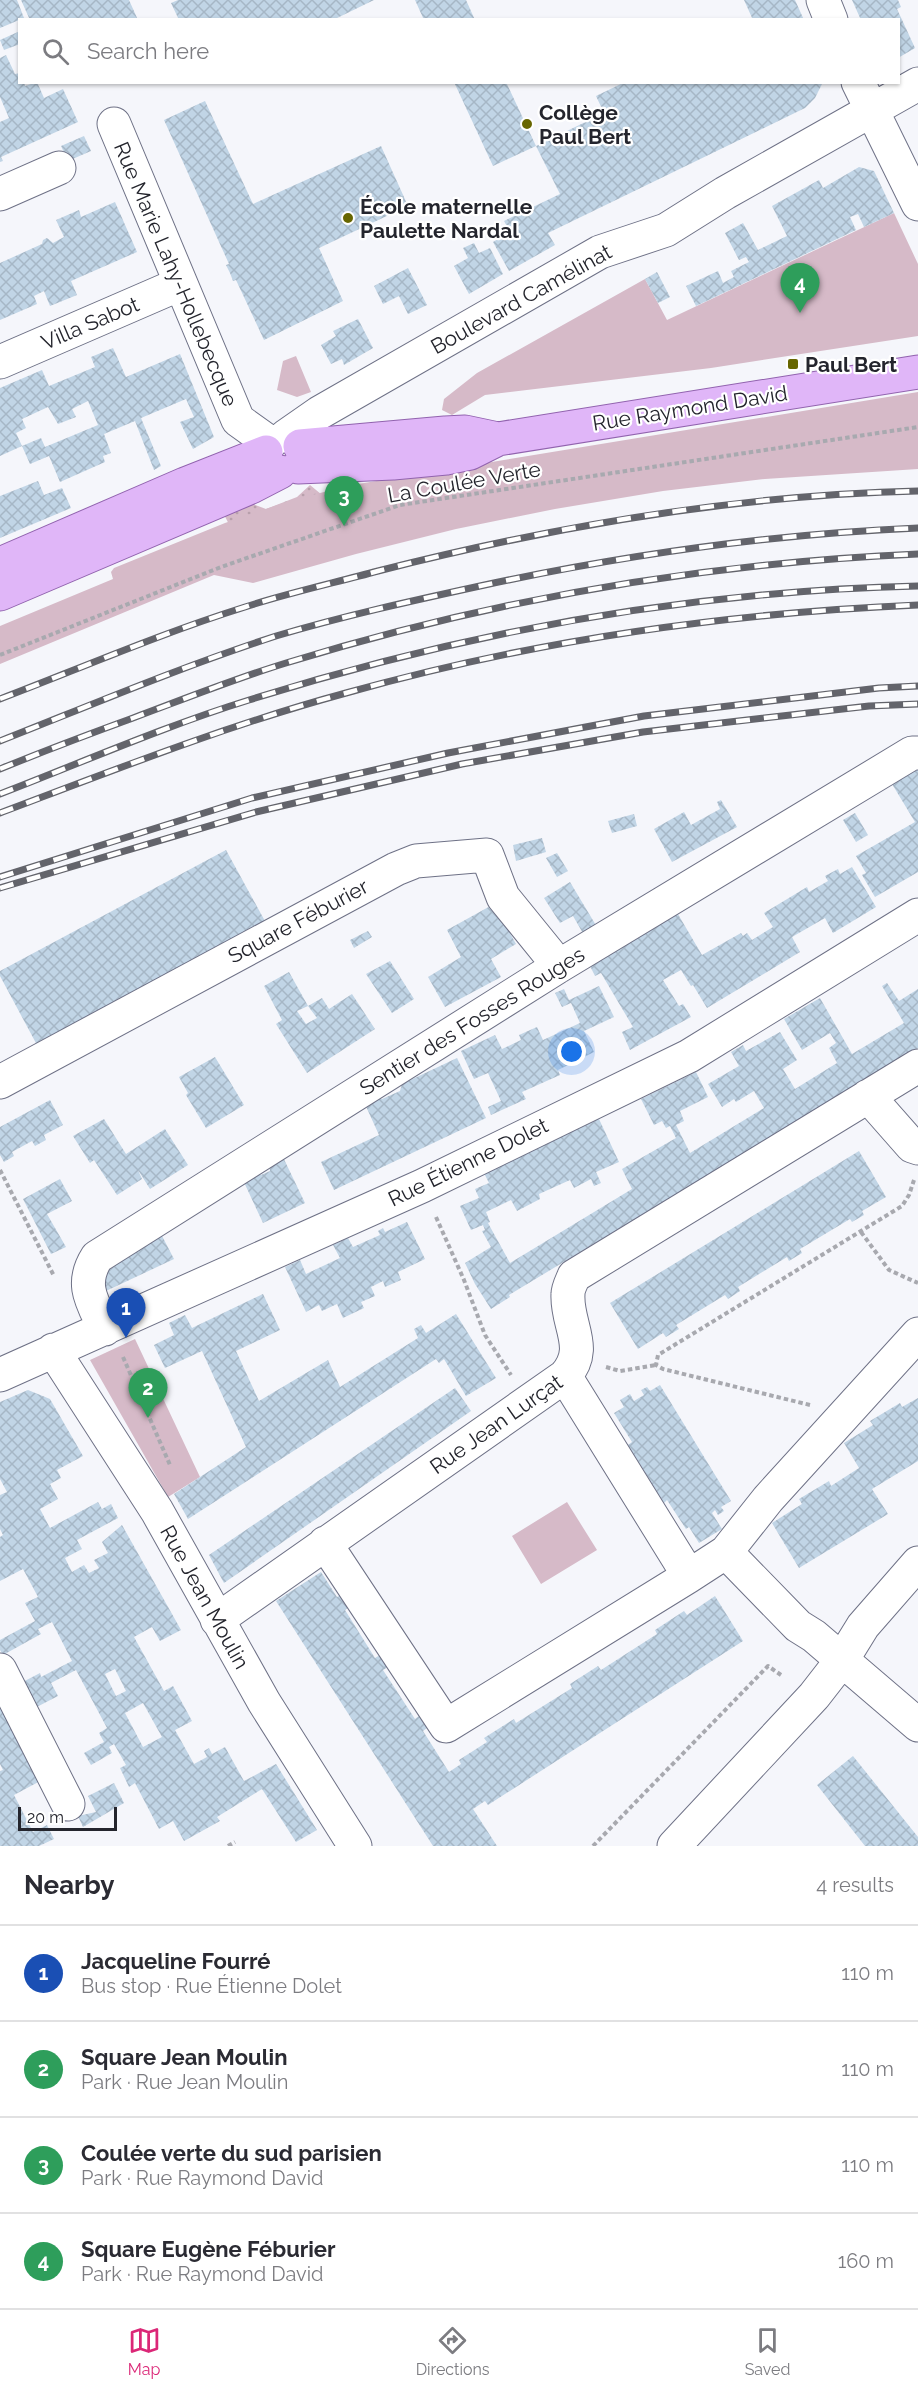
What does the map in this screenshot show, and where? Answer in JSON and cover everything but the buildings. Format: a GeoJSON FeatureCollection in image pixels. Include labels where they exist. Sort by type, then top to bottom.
{"type":"FeatureCollection","features":[{"type":"Feature","properties":{"kind":"main road","name":"Rue Raymond David"},"geometry":{"type":"LineString","coordinates":[[283,453],[393,463],[446,458],[470,453],[498,439],[918,372]]}},
{"type":"Feature","properties":{"kind":"main road","name":"Boulevard Camélinat"},"geometry":{"type":"LineString","coordinates":[[0,564],[186,484],[283,453]]}},
{"type":"Feature","properties":{"kind":"main road","name":"Boulevard Camélinat"},"geometry":{"type":"LineString","coordinates":[[0,594],[251,487],[283,453]]}},
{"type":"Feature","properties":{"kind":"street"},"geometry":{"type":"LineString","coordinates":[[823,0],[830,18]]}},
{"type":"Feature","properties":{"kind":"street","name":"Boulevard Camélinat"},"geometry":{"type":"LineString","coordinates":[[283,453],[319,413],[600,252],[666,230],[725,193],[866,96],[918,84]]}},
{"type":"Feature","properties":{"kind":"street"},"geometry":{"type":"LineString","coordinates":[[866,96],[918,204]]}},
{"type":"Feature","properties":{"kind":"street","name":"Rue Marie Lahy-Hollebecque"},"geometry":{"type":"LineString","coordinates":[[114,124],[238,420],[283,453]]}},
{"type":"Feature","properties":{"kind":"street"},"geometry":{"type":"LineString","coordinates":[[0,194],[59,168]]}},
{"type":"Feature","properties":{"kind":"street","name":"Villa Sabot"},"geometry":{"type":"LineString","coordinates":[[0,362],[180,284]]}},
{"type":"Feature","properties":{"kind":"street","name":"Sentier des Fosses Rouges"},"geometry":{"type":"LineString","coordinates":[[113,1341],[88,1294],[87,1288],[93,1263],[98,1257],[559,966],[912,753],[918,753]]}},
{"type":"Feature","properties":{"kind":"street","name":"Square Féburier"},"geometry":{"type":"LineString","coordinates":[[0,1082],[396,869],[416,861],[487,855],[503,897],[559,966]]}},
{"type":"Feature","properties":{"kind":"street","name":"Rue Étienne Dolet"},"geometry":{"type":"LineString","coordinates":[[0,1375],[52,1350],[113,1341],[422,1186],[689,1056],[918,915]]}},
{"type":"Feature","properties":{"kind":"street","name":"Rue Jean Lurçat"},"geometry":{"type":"LineString","coordinates":[[217,1620],[566,1376],[573,1367],[578,1352],[568,1293],[574,1276],[918,1066]]}},
{"type":"Feature","properties":{"kind":"street"},"geometry":{"type":"LineString","coordinates":[[868,1096],[912,1146],[916,1162]]}},
{"type":"Feature","properties":{"kind":"street"},"geometry":{"type":"LineString","coordinates":[[326,1543],[446,1726],[726,1552],[768,1499],[918,1334]]}},
{"type":"Feature","properties":{"kind":"street","name":"Rue Jean Moulin"},"geometry":{"type":"LineString","coordinates":[[52,1350],[157,1511],[264,1702],[355,1846]]}},
{"type":"Feature","properties":{"kind":"street"},"geometry":{"type":"LineString","coordinates":[[566,1376],[689,1576]]}},
{"type":"Feature","properties":{"kind":"street"},"geometry":{"type":"LineString","coordinates":[[726,1552],[798,1626],[814,1636],[918,1725]]}},
{"type":"Feature","properties":{"kind":"street"},"geometry":{"type":"LineString","coordinates":[[674,1846],[814,1696],[842,1660],[863,1626],[918,1563]]}},
{"type":"Feature","properties":{"kind":"street"},"geometry":{"type":"LineString","coordinates":[[0,1670],[69,1804]]}},
{"type":"Feature","properties":{"kind":"path","name":"La Coulée Verte"},"geometry":{"type":"LineString","coordinates":[[0,655],[222,567],[400,505],[918,427]]}},
{"type":"Feature","properties":{"kind":"path"},"geometry":{"type":"LineString","coordinates":[[656,1365],[658,1355],[902,1206],[909,1195],[916,1162]]}},
{"type":"Feature","properties":{"kind":"path"},"geometry":{"type":"LineString","coordinates":[[0,1170],[58,1285]]}},
{"type":"Feature","properties":{"kind":"path"},"geometry":{"type":"LineString","coordinates":[[432,1208],[464,1280],[485,1335],[514,1380]]}},
{"type":"Feature","properties":{"kind":"path"},"geometry":{"type":"LineString","coordinates":[[861,1232],[889,1270],[918,1283]]}},
{"type":"Feature","properties":{"kind":"path"},"geometry":{"type":"LineString","coordinates":[[113,1341],[170,1465],[161,1471]]}},
{"type":"Feature","properties":{"kind":"path"},"geometry":{"type":"LineString","coordinates":[[599,1365],[620,1371],[656,1365],[663,1369],[845,1414]]}},
{"type":"Feature","properties":{"kind":"path"},"geometry":{"type":"LineString","coordinates":[[593,1846],[768,1666],[782,1675]]}},
{"type":"Feature","properties":{"kind":"path"},"geometry":{"type":"LineString","coordinates":[[228,1846],[235,1842]]}},
{"type":"Feature","properties":{"kind":"shaded area"},"geometry":{"type":"Polygon","coordinates":[[[894,213],[918,264],[918,336],[711,368],[485,395],[452,415],[442,410],[444,399],[477,373],[645,279],[667,320],[894,213]]]}},
{"type":"Feature","properties":{"kind":"shaded area"},"geometry":{"type":"Polygon","coordinates":[[[296,356],[311,392],[297,397],[277,390],[283,361],[296,356]]]}},
{"type":"Feature","properties":{"kind":"shaded area"},"geometry":{"type":"Polygon","coordinates":[[[918,392],[918,469],[765,479],[663,491],[456,529],[253,583],[214,575],[0,664],[0,626],[113,579],[111,572],[114,568],[225,523],[292,500],[352,485],[918,392]]]}},
{"type":"Feature","properties":{"kind":"shaded area"},"geometry":{"type":"Polygon","coordinates":[[[310,485],[333,504],[232,530],[220,507],[237,498],[266,509],[297,497],[310,485]]]}},
{"type":"Feature","properties":{"kind":"shaded area"},"geometry":{"type":"Polygon","coordinates":[[[135,1339],[200,1477],[168,1497],[90,1360],[135,1339]]]}},
{"type":"Feature","properties":{"kind":"shaded area"},"geometry":{"type":"Polygon","coordinates":[[[567,1502],[597,1550],[541,1584],[512,1536],[567,1502]]]}},
{"type":"Feature","properties":{"kind":"railway"},"geometry":{"type":"LineString","coordinates":[[0,699],[152,639],[245,607],[378,571],[511,540],[713,506],[781,499],[918,491]]}},
{"type":"Feature","properties":{"kind":"railway"},"geometry":{"type":"LineString","coordinates":[[0,741],[137,686],[276,636],[403,603],[534,575],[643,556],[808,535],[918,528]]}},
{"type":"Feature","properties":{"kind":"railway"},"geometry":{"type":"LineString","coordinates":[[0,769],[267,669],[441,621],[519,603],[678,576],[757,566],[918,554]]}},
{"type":"Feature","properties":{"kind":"railway"},"geometry":{"type":"LineString","coordinates":[[0,794],[155,733],[249,700],[413,654],[496,635],[580,619],[748,596],[918,586]]}},
{"type":"Feature","properties":{"kind":"railway"},"geometry":{"type":"LineString","coordinates":[[0,813],[258,719],[346,693],[486,658],[629,632],[701,623],[846,609],[918,605]]}},
{"type":"Feature","properties":{"kind":"railway"},"geometry":{"type":"LineString","coordinates":[[0,877],[252,798],[448,753],[644,716],[879,688],[918,686]]}},
{"type":"Feature","properties":{"kind":"railway"},"geometry":{"type":"LineString","coordinates":[[0,888],[256,812],[462,764],[643,732],[869,706],[918,704]]}},
{"type":"Feature","properties":{"kind":"place","name":"Collège Paul Bert"},"geometry":{"type":"Point","coordinates":[527,124]}},
{"type":"Feature","properties":{"kind":"place","name":"École maternelle Paulette Nardal"},"geometry":{"type":"Point","coordinates":[348,218]}},
{"type":"Feature","properties":{"kind":"place","name":"Square Eugène Féburier"},"geometry":{"type":"Point","coordinates":[800,313]}},
{"type":"Feature","properties":{"kind":"place","name":"Paul Bert"},"geometry":{"type":"Point","coordinates":[793,364]}},
{"type":"Feature","properties":{"kind":"place","name":"Coulée verte du sud parisien"},"geometry":{"type":"Point","coordinates":[344,526]}},
{"type":"Feature","properties":{"kind":"place","name":"Jacqueline Fourré"},"geometry":{"type":"Point","coordinates":[126,1338]}},
{"type":"Feature","properties":{"kind":"place","name":"Square Jean Moulin"},"geometry":{"type":"Point","coordinates":[148,1418]}}]}
